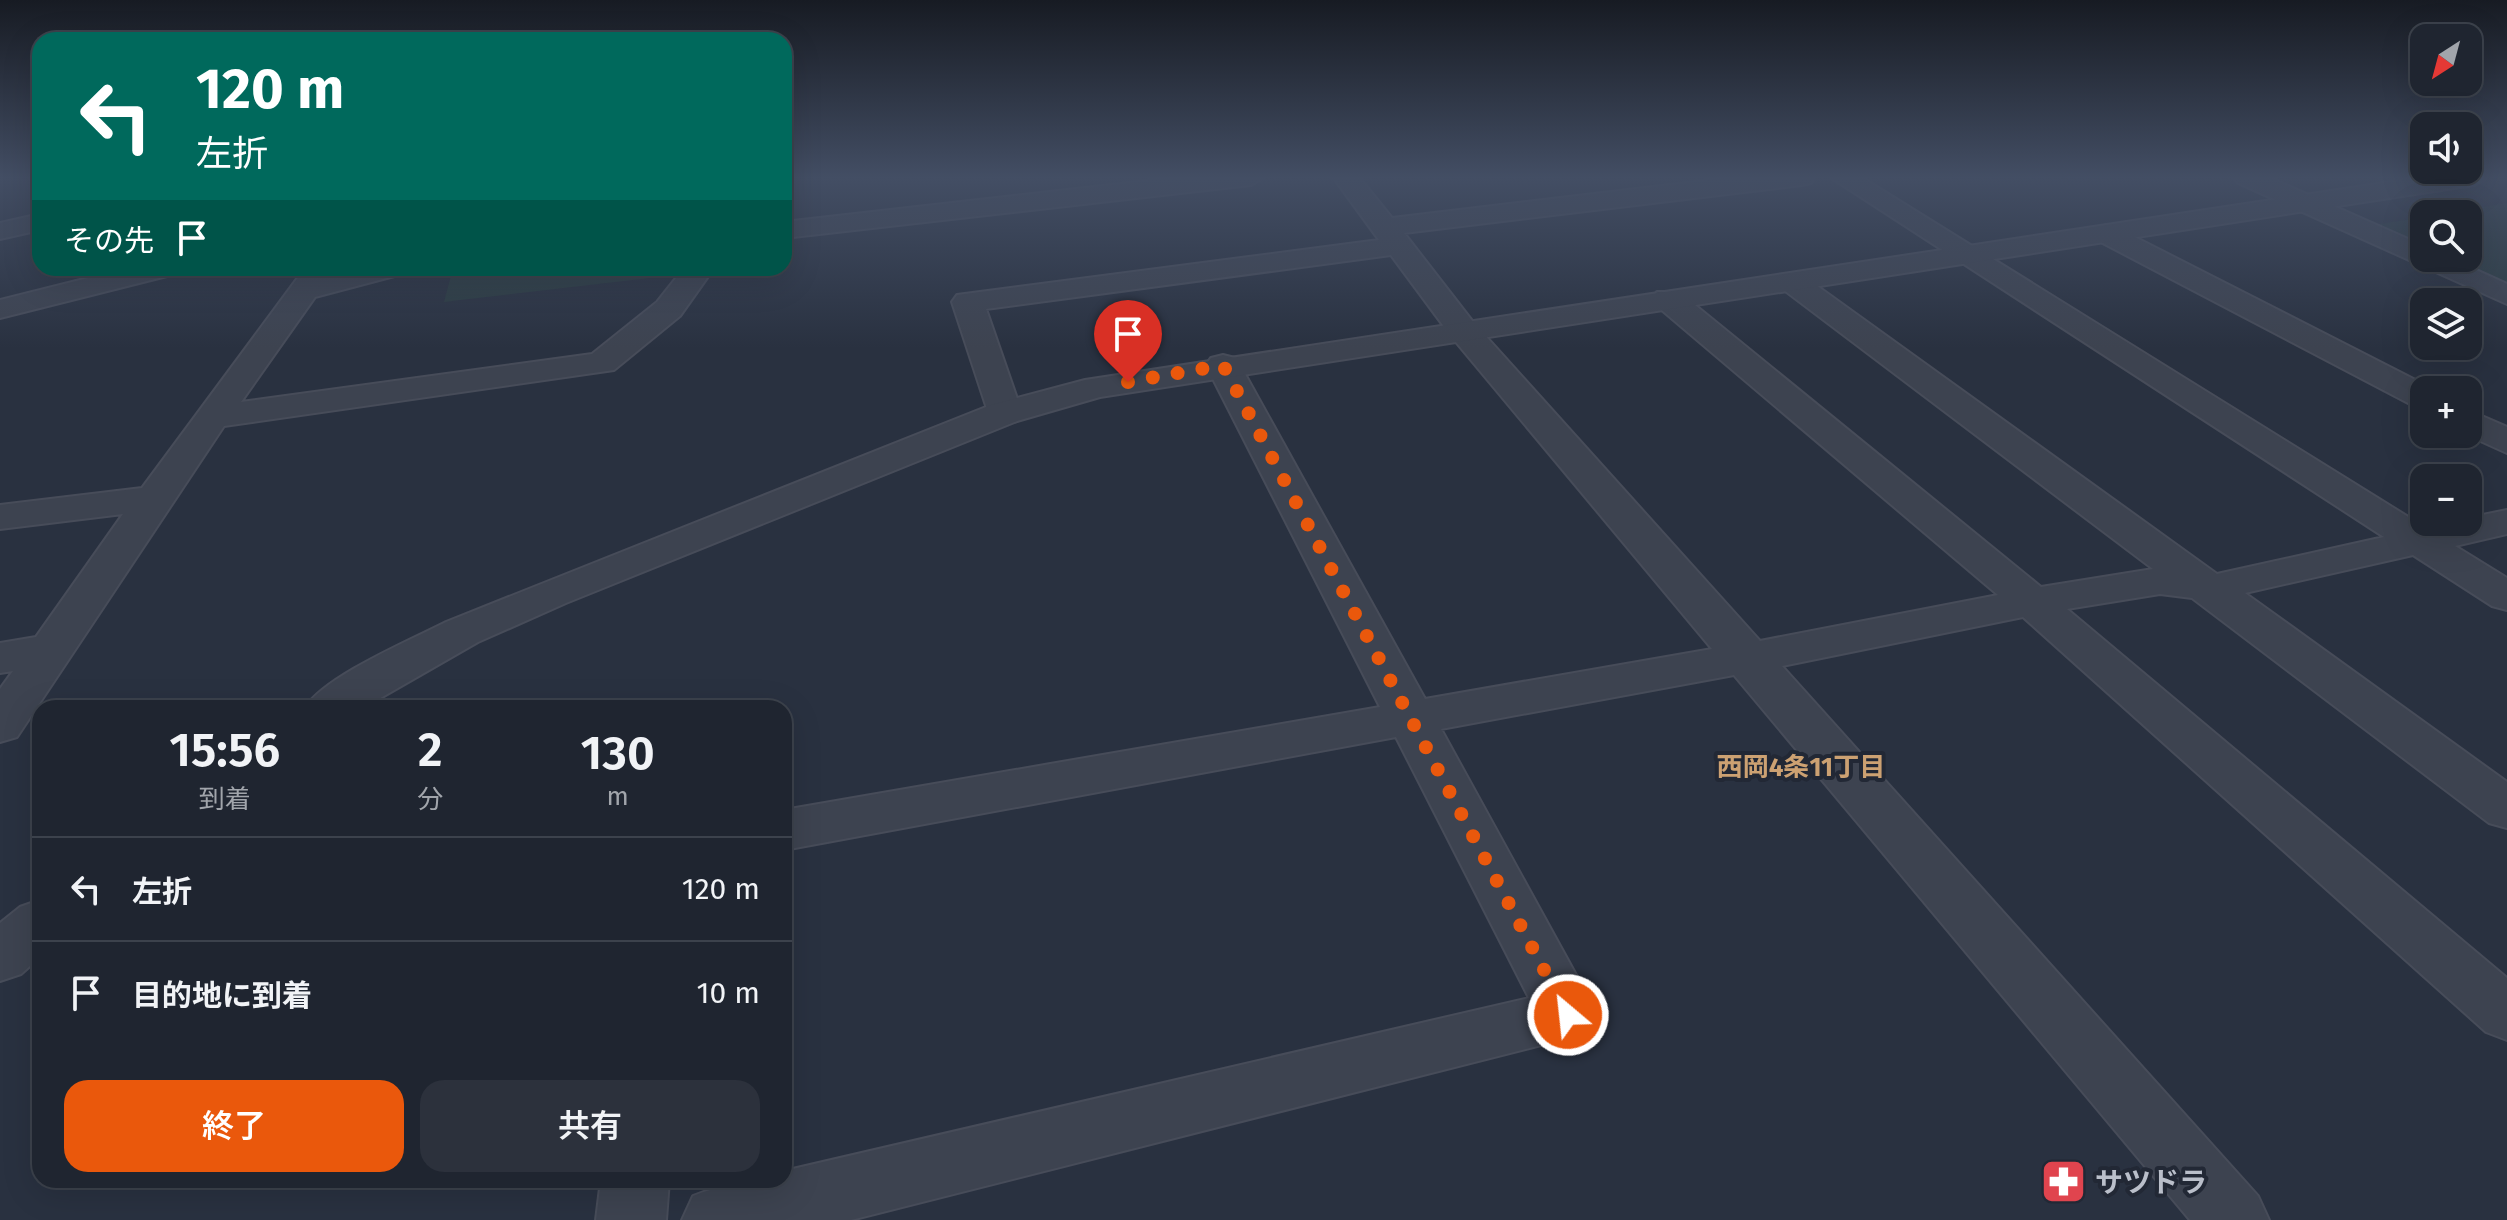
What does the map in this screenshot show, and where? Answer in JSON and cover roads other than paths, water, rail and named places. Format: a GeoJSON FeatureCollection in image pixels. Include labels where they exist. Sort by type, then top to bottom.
{"type":"FeatureCollection","features":[{"type":"Feature","properties":{"kind":"street"},"geometry":{"type":"LineString","coordinates":[[1390,234],[1462,329],[2234,1220]]}},
{"type":"Feature","properties":{"kind":"street"},"geometry":{"type":"LineString","coordinates":[[1004,413],[968,302],[1413,234]]}},
{"type":"Feature","properties":{"kind":"street"},"geometry":{"type":"LineString","coordinates":[[1930,234],[2507,597]]}},
{"type":"Feature","properties":{"kind":"street"},"geometry":{"type":"LineString","coordinates":[[341,700],[377,677],[462,632],[1004,413],[1097,387],[1223,365],[1961,254],[2107,234],[2410,391]]}},
{"type":"Feature","properties":{"kind":"street"},"geometry":{"type":"LineString","coordinates":[[2373,234],[2410,251]]}},
{"type":"Feature","properties":{"kind":"street"},"geometry":{"type":"LineString","coordinates":[[2456,272],[2507,295]]}},
{"type":"Feature","properties":{"kind":"street"},"geometry":{"type":"LineString","coordinates":[[0,309],[132,276]]}},
{"type":"Feature","properties":{"kind":"street"},"geometry":{"type":"LineString","coordinates":[[0,725],[154,498],[313,279],[334,276]]}},
{"type":"Feature","properties":{"kind":"street"},"geometry":{"type":"LineString","coordinates":[[213,417],[602,363],[656,320],[688,289],[695,276]]}},
{"type":"Feature","properties":{"kind":"street"},"geometry":{"type":"LineString","coordinates":[[1791,281],[2507,809]]}},
{"type":"Feature","properties":{"kind":"street"},"geometry":{"type":"LineString","coordinates":[[1668,299],[2032,602],[2507,1014]]}},
{"type":"Feature","properties":{"kind":"street"},"geometry":{"type":"LineString","coordinates":[[717,1220],[1568,1015],[1223,365]]}},
{"type":"Feature","properties":{"kind":"street"},"geometry":{"type":"LineString","coordinates":[[2482,429],[2507,442]]}},
{"type":"Feature","properties":{"kind":"street"},"geometry":{"type":"LineString","coordinates":[[0,517],[154,498]]}},
{"type":"Feature","properties":{"kind":"street"},"geometry":{"type":"LineString","coordinates":[[792,829],[1747,658],[2032,602],[2160,581],[2211,588],[2507,522]]}},
{"type":"Feature","properties":{"kind":"street"},"geometry":{"type":"LineString","coordinates":[[0,658],[49,650]]}},
{"type":"Feature","properties":{"kind":"street"},"geometry":{"type":"LineString","coordinates":[[0,957],[32,930]]}},
{"type":"Feature","properties":{"kind":"street"},"geometry":{"type":"LineString","coordinates":[[631,1220],[634,1188]]}},
{"type":"Feature","properties":{"kind":"place","name":"サツドラ"},"geometry":{"type":"Point","coordinates":[2064,1182]}},
{"type":"Feature","properties":{"kind":"district","name":"西岡4条11丁目"},"geometry":{"type":"Point","coordinates":[1801,767]}}]}
